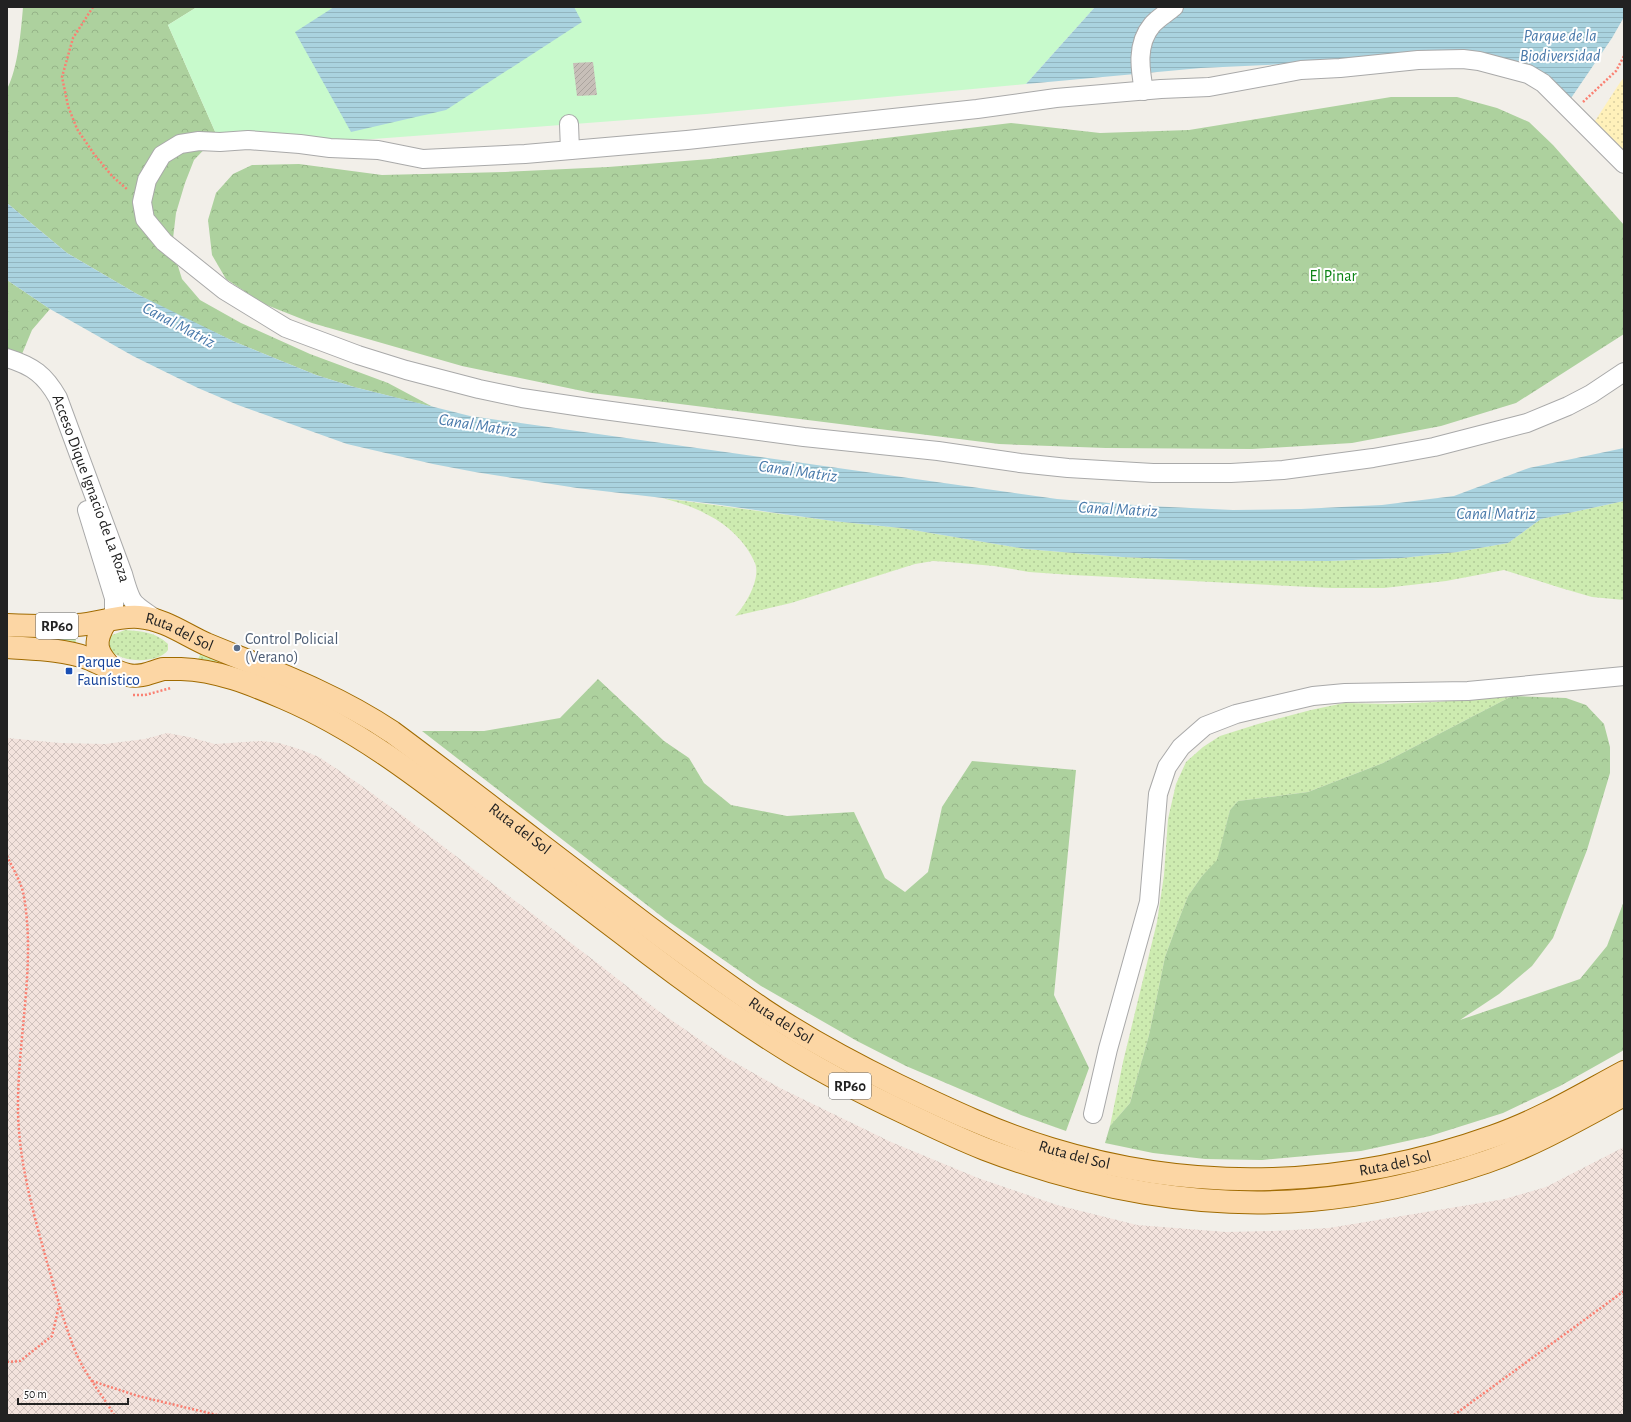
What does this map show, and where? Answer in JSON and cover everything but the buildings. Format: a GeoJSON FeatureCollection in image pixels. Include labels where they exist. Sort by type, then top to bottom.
{"type":"FeatureCollection","features":[{"type":"Feature","properties":{"kind":"main road","name":"Ruta del Sol"},"geometry":{"type":"LineString","coordinates":[[7,625],[65,626],[124,617],[138,617],[168,625],[324,694],[381,724],[687,956],[737,992],[794,1029],[853,1063],[918,1095],[989,1126],[1050,1148],[1113,1165],[1199,1178],[1236,1180],[1332,1176],[1394,1165],[1467,1146],[1497,1135],[1574,1100],[1624,1072]]}},
{"type":"Feature","properties":{"kind":"main road"},"geometry":{"type":"LineString","coordinates":[[108,620],[99,633],[97,644],[102,659],[114,670]]}},
{"type":"Feature","properties":{"kind":"main road"},"geometry":{"type":"LineString","coordinates":[[162,669],[175,661],[183,649],[184,643],[183,639],[168,625]]}},
{"type":"Feature","properties":{"kind":"main road","name":"Ruta del Sol"},"geometry":{"type":"LineString","coordinates":[[7,647],[48,650],[77,655],[98,662],[127,675],[140,676],[162,669],[197,670],[242,681],[290,700],[338,724],[395,760],[648,954],[723,1008],[790,1052],[854,1088],[942,1130],[984,1148],[1063,1174],[1115,1188],[1199,1200],[1230,1202],[1287,1202],[1351,1195],[1430,1178],[1489,1161],[1571,1124],[1624,1095]]}},
{"type":"Feature","properties":{"kind":"street"},"geometry":{"type":"LineString","coordinates":[[1144,91],[1140,54],[1143,40],[1152,25],[1174,7]]}},
{"type":"Feature","properties":{"kind":"street"},"geometry":{"type":"LineString","coordinates":[[1624,164],[1543,83],[1528,74],[1497,64],[1463,59],[1418,60],[1301,70],[1209,87],[1056,98],[977,109],[687,140],[526,154],[423,159],[378,150],[330,148],[248,140],[220,142],[199,141],[180,144],[162,156],[147,180],[142,202],[145,219],[164,242],[224,290],[286,328],[358,355],[406,370],[493,392],[589,408],[767,432],[938,451],[1020,463],[1138,472],[1223,473],[1290,469],[1365,459],[1434,446],[1527,423],[1574,403],[1591,394],[1624,372]]}},
{"type":"Feature","properties":{"kind":"street"},"geometry":{"type":"LineString","coordinates":[[569,124],[570,150]]}},
{"type":"Feature","properties":{"kind":"street","name":"Acceso Dique Ignacio de La Roza"},"geometry":{"type":"LineString","coordinates":[[11,360],[40,392],[55,419],[90,519],[114,598],[114,612],[108,620]]}},
{"type":"Feature","properties":{"kind":"street","name":"Acceso Dique Ignacio de La Roza"},"geometry":{"type":"LineString","coordinates":[[11,360],[35,370],[45,377],[58,398],[123,574],[129,596],[138,607],[168,625]]}},
{"type":"Feature","properties":{"kind":"street"},"geometry":{"type":"LineString","coordinates":[[1093,1114],[1108,1049],[1149,902],[1158,794],[1166,767],[1181,747],[1205,726],[1236,714],[1313,696],[1345,692],[1468,691],[1624,676]]}},
{"type":"Feature","properties":{"kind":"path"},"geometry":{"type":"LineString","coordinates":[[93,7],[73,38],[62,76],[68,106],[77,129],[94,154],[112,176],[142,202]]}},
{"type":"Feature","properties":{"kind":"path"},"geometry":{"type":"LineString","coordinates":[[1572,112],[1616,71],[1624,56]]}},
{"type":"Feature","properties":{"kind":"path"},"geometry":{"type":"LineString","coordinates":[[128,695],[138,696],[176,687]]}},
{"type":"Feature","properties":{"kind":"path"},"geometry":{"type":"LineString","coordinates":[[7,856],[16,874],[24,896],[28,958],[19,1072],[20,1138],[30,1203],[59,1305],[77,1354],[91,1380],[114,1415]]}},
{"type":"Feature","properties":{"kind":"path"},"geometry":{"type":"LineString","coordinates":[[1454,1415],[1624,1291]]}},
{"type":"Feature","properties":{"kind":"path"},"geometry":{"type":"LineString","coordinates":[[7,1362],[20,1361],[52,1336],[59,1305]]}},
{"type":"Feature","properties":{"kind":"path"},"geometry":{"type":"LineString","coordinates":[[91,1380],[138,1396],[217,1415]]}},
{"type":"Feature","properties":{"kind":"shaded area"},"geometry":{"type":"Polygon","coordinates":[[[167,733],[215,744],[261,741],[279,743],[319,757],[403,816],[661,1013],[725,1057],[780,1088],[891,1142],[978,1178],[1057,1205],[1137,1225],[1226,1232],[1329,1228],[1505,1199],[1546,1187],[1624,1147],[1624,1415],[7,1415],[7,738],[60,743],[105,744],[145,739],[167,733]]]}},
{"type":"Feature","properties":{"kind":"green space"},"geometry":{"type":"Polygon","coordinates":[[[23,7],[197,7],[168,25],[217,136],[194,160],[176,213],[172,247],[182,279],[200,300],[241,323],[310,354],[388,383],[433,407],[354,387],[316,375],[235,342],[170,311],[137,294],[67,253],[7,203],[7,89],[14,71],[20,38],[23,7]]]}},
{"type":"Feature","properties":{"kind":"green space"},"geometry":{"type":"Polygon","coordinates":[[[197,7],[1095,7],[1026,84],[706,114],[360,140],[272,136],[217,136],[168,25],[197,7]]]}},
{"type":"Feature","properties":{"kind":"green space","name":"El Pinar"},"geometry":{"type":"Polygon","coordinates":[[[1391,97],[1457,97],[1497,108],[1529,122],[1553,145],[1624,225],[1624,334],[1516,403],[1441,426],[1352,443],[1252,449],[1106,448],[999,444],[592,393],[462,366],[312,323],[264,304],[226,279],[212,255],[208,220],[216,193],[233,174],[252,165],[299,164],[382,175],[505,172],[608,167],[710,159],[1011,123],[1100,133],[1189,130],[1391,97]]]}},
{"type":"Feature","properties":{"kind":"green space"},"geometry":{"type":"Polygon","coordinates":[[[7,280],[50,309],[32,330],[22,354],[7,349],[7,280]]]}},
{"type":"Feature","properties":{"kind":"green space"},"geometry":{"type":"Polygon","coordinates":[[[662,498],[833,521],[901,528],[1026,549],[1122,557],[1192,560],[1328,561],[1402,558],[1457,552],[1508,543],[1541,519],[1624,501],[1624,600],[1592,597],[1504,570],[1446,581],[1384,588],[1331,588],[1072,575],[1029,572],[994,566],[933,561],[915,564],[791,603],[735,616],[748,598],[756,576],[755,563],[747,548],[736,535],[715,519],[692,507],[662,498]]]}},
{"type":"Feature","properties":{"kind":"green space"},"geometry":{"type":"Polygon","coordinates":[[[125,630],[142,632],[158,637],[168,644],[168,650],[163,655],[148,660],[131,659],[115,654],[108,647],[107,641],[110,636],[125,630]]]}},
{"type":"Feature","properties":{"kind":"green space"},"geometry":{"type":"Polygon","coordinates":[[[76,634],[76,646],[7,639],[7,635],[76,634]]]}},
{"type":"Feature","properties":{"kind":"green space"},"geometry":{"type":"Polygon","coordinates":[[[201,653],[242,668],[240,672],[212,661],[198,659],[201,653]]]}},
{"type":"Feature","properties":{"kind":"green space"},"geometry":{"type":"Polygon","coordinates":[[[598,679],[664,741],[689,758],[704,783],[731,805],[787,816],[854,812],[885,878],[905,892],[928,872],[942,807],[972,761],[1076,770],[1054,995],[1089,1068],[1066,1131],[1021,1115],[906,1066],[857,1041],[761,986],[665,919],[422,731],[484,731],[560,718],[598,679]]]}},
{"type":"Feature","properties":{"kind":"green space"},"geometry":{"type":"Polygon","coordinates":[[[1512,696],[1383,763],[1308,792],[1238,801],[1230,810],[1217,861],[1202,876],[1188,896],[1165,957],[1149,1035],[1130,1103],[1110,1126],[1123,1062],[1157,922],[1164,875],[1168,819],[1176,784],[1186,762],[1203,747],[1220,736],[1258,724],[1344,703],[1388,704],[1436,702],[1512,696]]]}},
{"type":"Feature","properties":{"kind":"green space"},"geometry":{"type":"Polygon","coordinates":[[[1512,696],[1566,698],[1586,705],[1604,724],[1610,747],[1610,773],[1587,850],[1553,938],[1532,966],[1499,994],[1460,1020],[1580,979],[1607,946],[1624,901],[1624,1050],[1560,1086],[1503,1113],[1430,1136],[1361,1151],[1262,1160],[1205,1159],[1153,1153],[1105,1143],[1110,1126],[1130,1103],[1149,1035],[1165,957],[1179,919],[1188,896],[1202,876],[1217,860],[1230,810],[1238,801],[1308,792],[1383,763],[1512,696]]]}},
{"type":"Feature","properties":{"kind":"sand"},"geometry":{"type":"Polygon","coordinates":[[[1624,78],[1624,154],[1593,124],[1624,78]]]}},
{"type":"Feature","properties":{"kind":"water"},"geometry":{"type":"Polygon","coordinates":[[[334,7],[574,7],[582,22],[446,110],[351,132],[295,32],[334,7]]]}},
{"type":"Feature","properties":{"kind":"water","name":"Parque de la Biodiversidad"},"geometry":{"type":"Polygon","coordinates":[[[1095,7],[1624,7],[1624,17],[1612,38],[1567,104],[1533,72],[1516,61],[1493,56],[1201,68],[1026,84],[1095,7]]]}},
{"type":"Feature","properties":{"kind":"water","name":"Canal Matriz"},"geometry":{"type":"Polygon","coordinates":[[[7,203],[67,253],[137,294],[235,342],[316,375],[354,387],[470,416],[1057,499],[1148,506],[1233,510],[1301,509],[1382,505],[1454,496],[1529,468],[1624,448],[1624,501],[1541,519],[1508,543],[1457,552],[1402,558],[1328,561],[1192,560],[1122,557],[1026,549],[901,528],[833,521],[706,503],[577,488],[475,472],[347,444],[238,405],[198,388],[133,356],[50,309],[7,280],[7,203]]]}},
{"type":"Feature","properties":{"kind":"place","name":"Control Policial (Verano)"},"geometry":{"type":"Point","coordinates":[237,648]}},
{"type":"Feature","properties":{"kind":"place","name":"Parque Faunístico"},"geometry":{"type":"Point","coordinates":[69,671]}}]}
